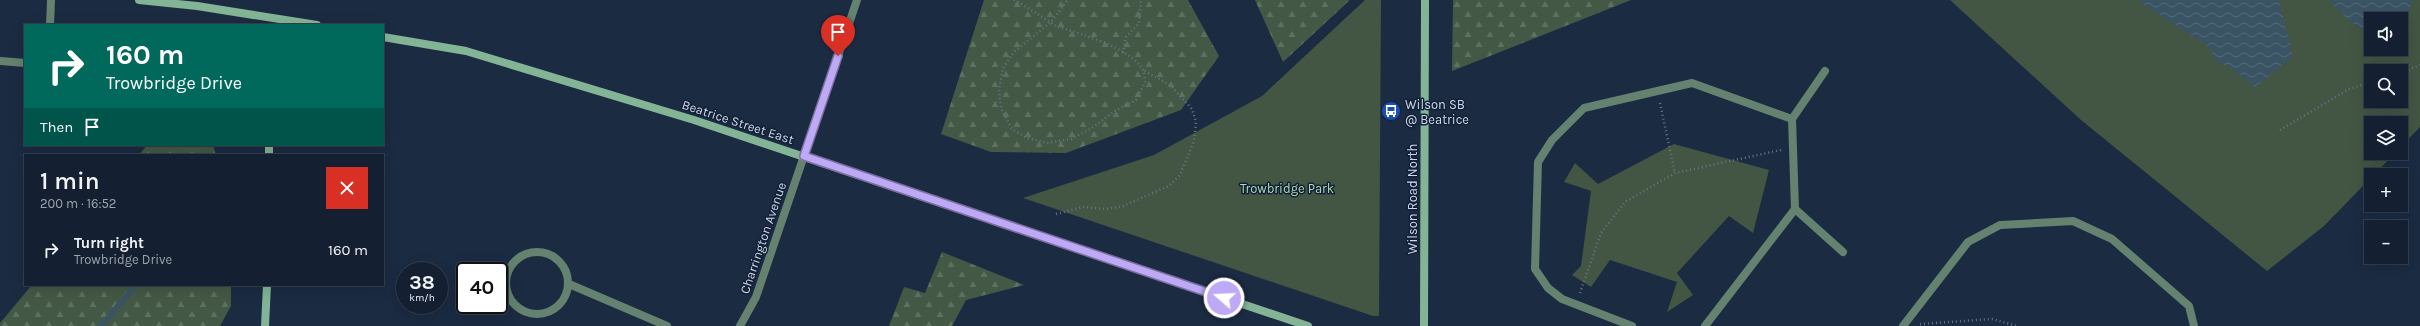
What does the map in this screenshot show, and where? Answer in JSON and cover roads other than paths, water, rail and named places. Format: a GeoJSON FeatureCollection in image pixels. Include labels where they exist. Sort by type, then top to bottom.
{"type":"FeatureCollection","features":[{"type":"Feature","properties":{"kind":"street"},"geometry":{"type":"LineString","coordinates":[[50,24],[51,0]]}},
{"type":"Feature","properties":{"kind":"street"},"geometry":{"type":"LineString","coordinates":[[139,0],[270,21],[304,24]]}},
{"type":"Feature","properties":{"kind":"street","name":"Charrington Avenue"},"geometry":{"type":"LineString","coordinates":[[740,326],[756,297],[857,0]]}},
{"type":"Feature","properties":{"kind":"street","name":"Wilson Road North"},"geometry":{"type":"LineString","coordinates":[[1424,326],[1425,0]]}},
{"type":"Feature","properties":{"kind":"street","name":"Beatrice Street East"},"geometry":{"type":"LineString","coordinates":[[384,37],[466,52],[694,120],[1308,326]]}},
{"type":"Feature","properties":{"kind":"street"},"geometry":{"type":"LineString","coordinates":[[1,61],[24,63]]}},
{"type":"Feature","properties":{"kind":"street"},"geometry":{"type":"LineString","coordinates":[[1705,326],[1795,209],[1792,119],[1825,71]]}},
{"type":"Feature","properties":{"kind":"street"},"geometry":{"type":"LineString","coordinates":[[1632,326],[1562,299],[1548,288],[1535,268],[1538,162],[1552,140],[1584,108],[1692,83],[1792,119]]}},
{"type":"Feature","properties":{"kind":"street"},"geometry":{"type":"LineString","coordinates":[[1795,209],[1843,252]]}},
{"type":"Feature","properties":{"kind":"street"},"geometry":{"type":"LineString","coordinates":[[1904,325],[1968,242],[2000,225],[2072,221],[2112,238],[2189,306],[2194,326]]}},
{"type":"Feature","properties":{"kind":"street"},"geometry":{"type":"LineString","coordinates":[[539,251],[550,254],[559,260],[565,268],[569,284],[564,299],[558,307],[548,312],[538,314],[528,313],[515,305],[507,292],[505,282],[507,272],[512,263],[529,252],[539,251]]}},
{"type":"Feature","properties":{"kind":"street"},"geometry":{"type":"LineString","coordinates":[[569,284],[667,326]]}},
{"type":"Feature","properties":{"kind":"street"},"geometry":{"type":"LineString","coordinates":[[265,326],[268,286]]}},
{"type":"Feature","properties":{"kind":"water"},"geometry":{"type":"Polygon","coordinates":[[[2137,0],[2279,0],[2293,57],[2255,87],[2230,67],[2216,61],[2209,47],[2137,0]]]}},
{"type":"Feature","properties":{"kind":"water"},"geometry":{"type":"Polygon","coordinates":[[[2329,0],[2413,0],[2407,12],[2364,12],[2364,31],[2349,20],[2329,0]]]}},
{"type":"Feature","properties":{"kind":"waterway"},"geometry":{"type":"LineString","coordinates":[[101,326],[135,286]]}},
{"type":"Feature","properties":{"kind":"place","name":"Wilson SB @ Beatrice"},"geometry":{"type":"Point","coordinates":[1391,111]}},
{"type":"Feature","properties":{"kind":"park label","name":"Trowbridge Park"},"geometry":{"type":"Point","coordinates":[1287,188]}}]}
